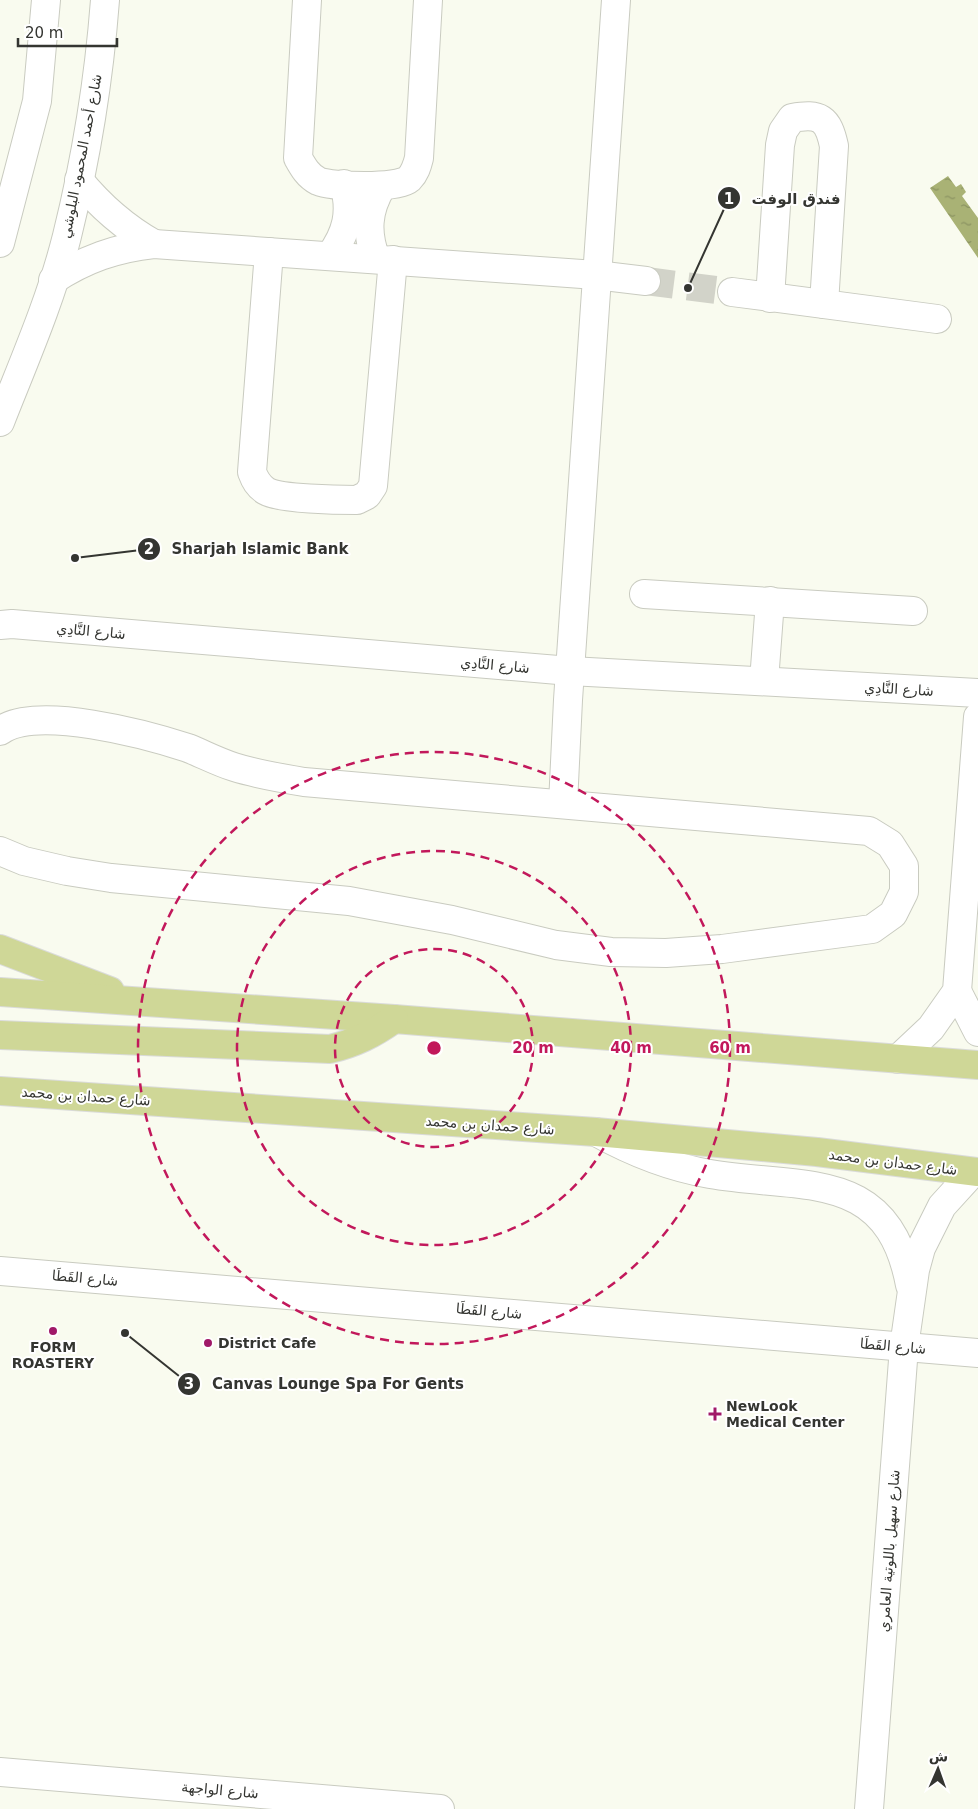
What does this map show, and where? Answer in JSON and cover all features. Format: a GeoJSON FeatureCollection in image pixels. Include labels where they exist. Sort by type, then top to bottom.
{"type":"FeatureCollection","features":[{"type":"Feature","properties":{"kind":"main road"},"geometry":{"type":"LineString","coordinates":[[0,949],[137,1002]]}},
{"type":"Feature","properties":{"kind":"main road"},"geometry":{"type":"LineString","coordinates":[[0,992],[394,1019],[978,1065]]}},
{"type":"Feature","properties":{"kind":"main road"},"geometry":{"type":"LineString","coordinates":[[0,1035],[330,1049],[361,1040],[375,1033],[394,1019]]}},
{"type":"Feature","properties":{"kind":"main road","name":"شارع حمدان بن محمد"},"geometry":{"type":"LineString","coordinates":[[0,1090],[596,1132],[817,1152],[976,1172]]}},
{"type":"Feature","properties":{"kind":"street"},"geometry":{"type":"LineString","coordinates":[[0,243],[5,208],[37,101],[46,0]]}},
{"type":"Feature","properties":{"kind":"street","name":"شارع أحمد المحمود البلوشي"},"geometry":{"type":"LineString","coordinates":[[0,422],[36,330],[67,237],[79,180],[102,43],[105,0]]}},
{"type":"Feature","properties":{"kind":"street"},"geometry":{"type":"LineString","coordinates":[[307,0],[298,158],[306,172],[318,181],[382,186],[397,185],[408,179],[416,170],[419,158],[428,0]]}},
{"type":"Feature","properties":{"kind":"street"},"geometry":{"type":"LineString","coordinates":[[563,804],[596,275],[616,0]]}},
{"type":"Feature","properties":{"kind":"street"},"geometry":{"type":"LineString","coordinates":[[770,298],[780,145],[783,131],[792,118],[808,115],[820,118],[830,128],[834,146],[824,304]]}},
{"type":"Feature","properties":{"kind":"street"},"geometry":{"type":"LineString","coordinates":[[79,180],[112,217],[132,232],[154,244]]}},
{"type":"Feature","properties":{"kind":"street"},"geometry":{"type":"LineString","coordinates":[[330,256],[346,229],[349,214],[344,184]]}},
{"type":"Feature","properties":{"kind":"street"},"geometry":{"type":"LineString","coordinates":[[269,252],[252,472],[257,484],[268,492],[281,496],[356,500],[367,495],[373,486],[385,260],[372,247],[369,222],[371,209],[382,186]]}},
{"type":"Feature","properties":{"kind":"street"},"geometry":{"type":"LineString","coordinates":[[53,280],[76,265],[101,254],[127,247],[154,244],[596,275],[646,281]]}},
{"type":"Feature","properties":{"kind":"street"},"geometry":{"type":"LineString","coordinates":[[732,292],[937,319]]}},
{"type":"Feature","properties":{"kind":"street"},"geometry":{"type":"LineString","coordinates":[[644,594],[912,611]]}},
{"type":"Feature","properties":{"kind":"street"},"geometry":{"type":"LineString","coordinates":[[764,681],[770,601]]}},
{"type":"Feature","properties":{"kind":"street","name":"شارع النَّادِي"},"geometry":{"type":"LineString","coordinates":[[4,623],[570,671],[978,693]]}},
{"type":"Feature","properties":{"kind":"street"},"geometry":{"type":"LineString","coordinates":[[978,717],[958,991],[978,1032]]}},
{"type":"Feature","properties":{"kind":"street"},"geometry":{"type":"LineString","coordinates":[[0,731],[7,725],[43,719],[92,724],[141,734],[189,748],[233,767],[295,780],[869,831],[890,844],[904,866],[904,892],[893,914],[872,929],[722,949],[666,953],[611,952],[556,945],[452,920],[349,901],[110,878],[67,871],[24,861],[0,851]]}},
{"type":"Feature","properties":{"kind":"street"},"geometry":{"type":"LineString","coordinates":[[898,1059],[931,1028],[958,991]]}},
{"type":"Feature","properties":{"kind":"street","name":"شارع سهيل باللوتية العامري"},"geometry":{"type":"LineString","coordinates":[[596,1132],[644,1156],[680,1168],[710,1174],[837,1190],[862,1201],[882,1218],[898,1240],[907,1266],[912,1294]]}},
{"type":"Feature","properties":{"kind":"street","name":"شارع سهيل باللوتية العامري"},"geometry":{"type":"LineString","coordinates":[[869,1809],[904,1347],[912,1294],[919,1255],[942,1206],[976,1172]]}},
{"type":"Feature","properties":{"kind":"street","name":"شارع القَطَا"},"geometry":{"type":"LineString","coordinates":[[0,1271],[978,1353]]}},
{"type":"Feature","properties":{"kind":"street","name":"شارع الواجهة"},"geometry":{"type":"LineString","coordinates":[[0,1772],[440,1809]]}},
{"type":"Feature","properties":{"kind":"water"},"geometry":{"type":"Polygon","coordinates":[[[948,176],[956,187],[961,184],[966,192],[962,196],[978,218],[978,258],[930,188],[948,176]]]}},
{"type":"Feature","properties":{"kind":"tunnel"},"geometry":{"type":"LineString","coordinates":[[646,281],[732,292]]}},
{"type":"Feature","properties":{"kind":"place","name":"فندق الوفت"},"geometry":{"type":"Point","coordinates":[688,288]}},
{"type":"Feature","properties":{"kind":"place","name":"Sharjah Islamic Bank"},"geometry":{"type":"Point","coordinates":[75,558]}},
{"type":"Feature","properties":{"kind":"place","name":"FORM ROASTERY"},"geometry":{"type":"Point","coordinates":[53,1331]}},
{"type":"Feature","properties":{"kind":"place","name":"Canvas Lounge Spa For Gents"},"geometry":{"type":"Point","coordinates":[125,1333]}},
{"type":"Feature","properties":{"kind":"place","name":"District Cafe"},"geometry":{"type":"Point","coordinates":[208,1343]}},
{"type":"Feature","properties":{"kind":"place","name":"NewLook Medical Center"},"geometry":{"type":"Point","coordinates":[715,1414]}}]}
